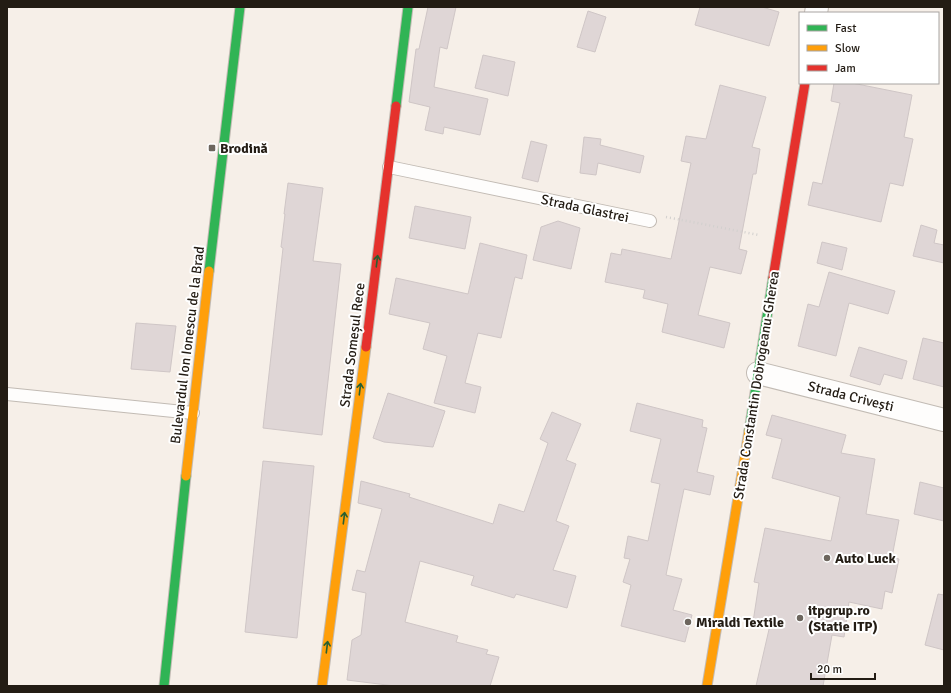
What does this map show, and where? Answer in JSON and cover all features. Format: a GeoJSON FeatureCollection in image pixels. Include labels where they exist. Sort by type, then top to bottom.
{"type":"FeatureCollection","features":[{"type":"Feature","properties":{"kind":"street","name":"Bulevardul Ion Ionescu de la Brad"},"geometry":{"type":"LineString","coordinates":[[164,686],[240,7]]}},
{"type":"Feature","properties":{"kind":"street","name":"Strada Someșul Rece"},"geometry":{"type":"LineString","coordinates":[[322,686],[389,167],[408,7]]}},
{"type":"Feature","properties":{"kind":"street","name":"Strada Constantin Dobrogeanu-Gherea"},"geometry":{"type":"LineString","coordinates":[[707,686],[805,84]]}},
{"type":"Feature","properties":{"kind":"street","name":"Strada Crivești"},"geometry":{"type":"LineString","coordinates":[[758,373],[944,420]]}},
{"type":"Feature","properties":{"kind":"lane","name":"Strada Glastrei"},"geometry":{"type":"LineString","coordinates":[[389,167],[650,221]]}},
{"type":"Feature","properties":{"kind":"lane"},"geometry":{"type":"LineString","coordinates":[[7,394],[194,413]]}},
{"type":"Feature","properties":{"kind":"path"},"geometry":{"type":"LineString","coordinates":[[650,221],[657,216],[779,238]]}},
{"type":"Feature","properties":{"kind":"building"},"geometry":{"type":"Polygon","coordinates":[[[428,7],[456,7],[447,49],[440,47],[434,87],[488,99],[480,135],[444,127],[443,134],[425,130],[430,107],[409,102],[416,49],[419,49],[428,7]]]}},
{"type":"Feature","properties":{"kind":"building"},"geometry":{"type":"Polygon","coordinates":[[[700,7],[762,7],[779,12],[769,46],[695,25],[700,7]]]}},
{"type":"Feature","properties":{"kind":"building"},"geometry":{"type":"Polygon","coordinates":[[[588,11],[606,17],[595,52],[577,47],[588,11]]]}},
{"type":"Feature","properties":{"kind":"building"},"geometry":{"type":"Polygon","coordinates":[[[483,55],[515,62],[508,96],[475,88],[483,55]]]}},
{"type":"Feature","properties":{"kind":"building"},"geometry":{"type":"Polygon","coordinates":[[[834,84],[857,84],[912,95],[904,137],[913,139],[903,186],[890,183],[881,222],[808,205],[813,182],[822,184],[840,103],[831,101],[834,84]]]}},
{"type":"Feature","properties":{"kind":"building"},"geometry":{"type":"Polygon","coordinates":[[[720,85],[766,97],[752,147],[760,149],[756,174],[753,174],[739,249],[747,251],[741,274],[710,267],[698,315],[730,323],[724,348],[662,332],[668,304],[643,298],[645,290],[605,282],[611,253],[621,255],[622,249],[671,259],[691,163],[681,161],[686,136],[706,139],[720,85]]]}},
{"type":"Feature","properties":{"kind":"building"},"geometry":{"type":"Polygon","coordinates":[[[584,137],[601,139],[600,145],[644,156],[640,173],[598,163],[596,175],[580,173],[584,137]]]}},
{"type":"Feature","properties":{"kind":"building"},"geometry":{"type":"Polygon","coordinates":[[[531,141],[547,145],[538,182],[522,178],[531,141]]]}},
{"type":"Feature","properties":{"kind":"building"},"geometry":{"type":"Polygon","coordinates":[[[288,183],[323,188],[313,261],[341,264],[322,435],[263,428],[283,248],[281,247],[288,183]]]}},
{"type":"Feature","properties":{"kind":"building"},"geometry":{"type":"Polygon","coordinates":[[[415,206],[471,217],[465,249],[409,238],[415,206]]]}},
{"type":"Feature","properties":{"kind":"building"},"geometry":{"type":"Polygon","coordinates":[[[558,221],[580,228],[571,269],[533,260],[541,227],[558,221]]]}},
{"type":"Feature","properties":{"kind":"building"},"geometry":{"type":"Polygon","coordinates":[[[921,225],[937,230],[934,243],[944,245],[944,263],[913,256],[921,225]]]}},
{"type":"Feature","properties":{"kind":"building"},"geometry":{"type":"Polygon","coordinates":[[[822,242],[847,248],[842,270],[817,263],[822,242]]]}},
{"type":"Feature","properties":{"kind":"building"},"geometry":{"type":"Polygon","coordinates":[[[480,243],[527,255],[522,279],[515,277],[501,338],[478,333],[465,383],[481,387],[475,413],[434,403],[447,356],[423,349],[430,323],[389,314],[396,278],[468,294],[480,243]]]}},
{"type":"Feature","properties":{"kind":"building"},"geometry":{"type":"Polygon","coordinates":[[[829,272],[895,291],[888,314],[849,303],[836,356],[798,346],[808,304],[819,307],[829,272]]]}},
{"type":"Feature","properties":{"kind":"building"},"geometry":{"type":"Polygon","coordinates":[[[136,323],[176,326],[170,372],[131,369],[136,323]]]}},
{"type":"Feature","properties":{"kind":"building"},"geometry":{"type":"Polygon","coordinates":[[[923,338],[944,343],[944,387],[913,379],[923,338]]]}},
{"type":"Feature","properties":{"kind":"building"},"geometry":{"type":"Polygon","coordinates":[[[859,347],[907,361],[902,379],[884,374],[880,385],[850,376],[859,347]]]}},
{"type":"Feature","properties":{"kind":"building"},"geometry":{"type":"Polygon","coordinates":[[[388,393],[445,411],[433,447],[384,442],[373,438],[388,393]]]}},
{"type":"Feature","properties":{"kind":"building"},"geometry":{"type":"Polygon","coordinates":[[[637,403],[703,420],[702,427],[707,428],[697,472],[714,476],[710,495],[684,489],[666,575],[682,579],[673,610],[692,615],[685,642],[621,626],[631,585],[623,582],[630,559],[624,558],[628,536],[648,541],[660,484],[651,482],[661,439],[630,431],[637,403]]]}},
{"type":"Feature","properties":{"kind":"building"},"geometry":{"type":"Polygon","coordinates":[[[552,412],[581,424],[566,460],[576,464],[556,521],[569,526],[553,570],[576,576],[567,608],[516,594],[514,598],[471,585],[474,576],[420,561],[405,622],[458,636],[456,642],[488,650],[486,654],[499,657],[490,686],[395,686],[347,680],[352,640],[361,635],[366,593],[352,590],[357,570],[365,572],[382,509],[358,503],[361,481],[410,494],[409,497],[493,524],[499,504],[524,512],[548,443],[540,439],[552,412]]]}},
{"type":"Feature","properties":{"kind":"building"},"geometry":{"type":"Polygon","coordinates":[[[772,415],[846,435],[841,453],[875,459],[866,514],[899,520],[892,557],[899,559],[892,593],[885,591],[882,609],[849,602],[844,637],[832,635],[823,686],[756,686],[770,625],[753,622],[759,583],[754,582],[765,528],[831,541],[840,497],[772,478],[782,439],[766,435],[772,415]]]}},
{"type":"Feature","properties":{"kind":"building"},"geometry":{"type":"Polygon","coordinates":[[[263,461],[314,466],[297,638],[245,632],[263,461]]]}},
{"type":"Feature","properties":{"kind":"building"},"geometry":{"type":"Polygon","coordinates":[[[920,482],[944,488],[944,521],[914,514],[920,482]]]}},
{"type":"Feature","properties":{"kind":"building"},"geometry":{"type":"Polygon","coordinates":[[[938,594],[944,595],[944,650],[925,645],[938,594]]]}},
{"type":"Feature","properties":{"kind":"traffic: fast"},"geometry":{"type":"LineString","coordinates":[[209,271],[240,7]]}},
{"type":"Feature","properties":{"kind":"traffic: fast"},"geometry":{"type":"LineString","coordinates":[[396,106],[408,7]]}},
{"type":"Feature","properties":{"kind":"traffic: fast"},"geometry":{"type":"LineString","coordinates":[[749,431],[773,278]]}},
{"type":"Feature","properties":{"kind":"traffic: fast"},"geometry":{"type":"LineString","coordinates":[[164,686],[186,476]]}},
{"type":"Feature","properties":{"kind":"traffic: slow"},"geometry":{"type":"LineString","coordinates":[[186,476],[209,271]]}},
{"type":"Feature","properties":{"kind":"traffic: slow"},"geometry":{"type":"LineString","coordinates":[[322,686],[366,347]]}},
{"type":"Feature","properties":{"kind":"traffic: slow"},"geometry":{"type":"LineString","coordinates":[[707,686],[749,431]]}},
{"type":"Feature","properties":{"kind":"traffic: jam"},"geometry":{"type":"LineString","coordinates":[[773,278],[805,84]]}},
{"type":"Feature","properties":{"kind":"traffic: jam"},"geometry":{"type":"LineString","coordinates":[[366,347],[396,106]]}},
{"type":"Feature","properties":{"kind":"place","name":"Brodină"},"geometry":{"type":"Point","coordinates":[212,148]}},
{"type":"Feature","properties":{"kind":"place","name":"Auto Luck"},"geometry":{"type":"Point","coordinates":[827,558]}},
{"type":"Feature","properties":{"kind":"place","name":"itpgrup.ro (Statie ITP)"},"geometry":{"type":"Point","coordinates":[800,618]}},
{"type":"Feature","properties":{"kind":"place","name":"Miraldi Textile"},"geometry":{"type":"Point","coordinates":[688,622]}}]}
